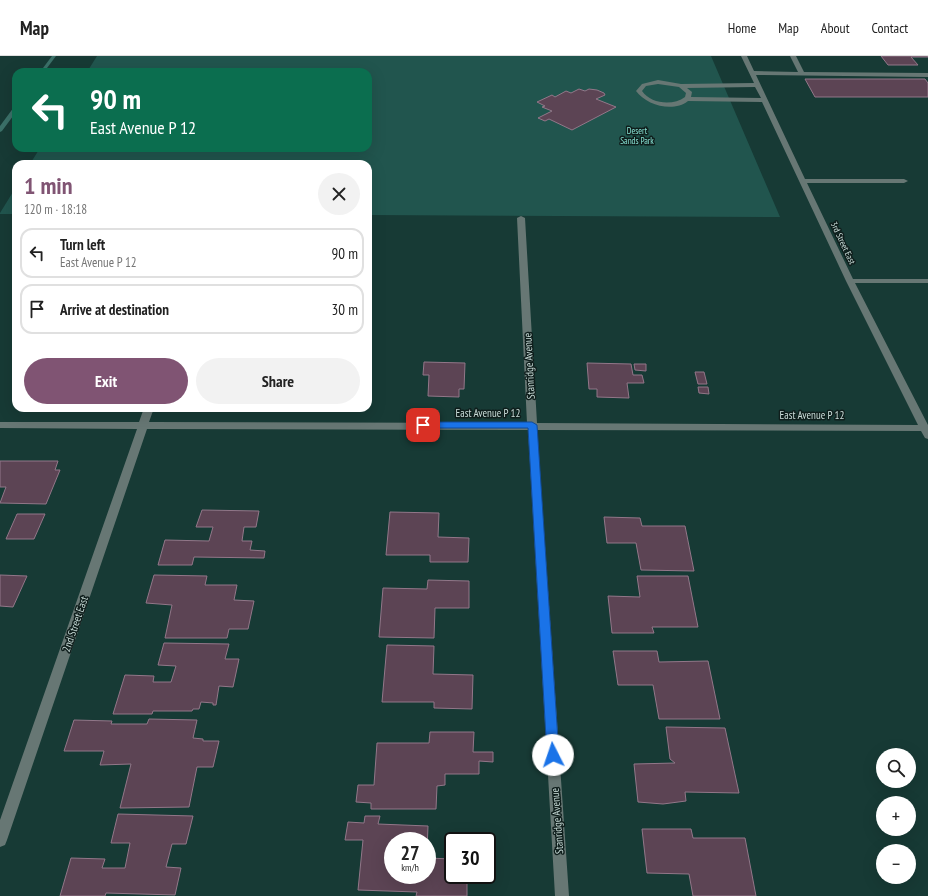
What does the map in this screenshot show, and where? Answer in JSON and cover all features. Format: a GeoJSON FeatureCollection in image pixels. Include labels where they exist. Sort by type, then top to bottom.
{"type":"FeatureCollection","features":[{"type":"Feature","properties":{"kind":"street","name":"3rd Street East"},"geometry":{"type":"LineString","coordinates":[[744,56],[850,281],[927,431]]}},
{"type":"Feature","properties":{"kind":"street"},"geometry":{"type":"LineString","coordinates":[[793,56],[802,74]]}},
{"type":"Feature","properties":{"kind":"street"},"geometry":{"type":"LineString","coordinates":[[752,73],[928,75]]}},
{"type":"Feature","properties":{"kind":"street"},"geometry":{"type":"LineString","coordinates":[[758,85],[681,86],[666,82],[650,83],[644,85],[639,91],[644,98],[658,103],[675,104],[687,99],[765,100]]}},
{"type":"Feature","properties":{"kind":"street"},"geometry":{"type":"LineString","coordinates":[[681,86],[689,92],[687,99]]}},
{"type":"Feature","properties":{"kind":"street"},"geometry":{"type":"LineString","coordinates":[[803,181],[904,181]]}},
{"type":"Feature","properties":{"kind":"street","name":"Stanridge Avenue"},"geometry":{"type":"LineString","coordinates":[[521,218],[532,425],[562,896]]}},
{"type":"Feature","properties":{"kind":"street"},"geometry":{"type":"LineString","coordinates":[[850,281],[928,281]]}},
{"type":"Feature","properties":{"kind":"street","name":"2nd Street East"},"geometry":{"type":"LineString","coordinates":[[0,840],[148,412]]}},
{"type":"Feature","properties":{"kind":"street","name":"East Avenue P 12"},"geometry":{"type":"LineString","coordinates":[[0,424],[532,425],[927,431]]}},
{"type":"Feature","properties":{"kind":"green space","name":"Desert Sands Park"},"geometry":{"type":"Polygon","coordinates":[[[97,56],[711,56],[780,217],[372,215],[372,160],[32,160],[38,152],[372,152],[372,68],[90,68],[97,56]]]}},
{"type":"Feature","properties":{"kind":"green space"},"geometry":{"type":"Polygon","coordinates":[[[12,194],[12,214],[0,213],[12,194]]]}},
{"type":"Feature","properties":{"kind":"building"},"geometry":{"type":"Polygon","coordinates":[[[881,56],[928,57],[911,57],[918,65],[888,65],[881,56]]]}},
{"type":"Feature","properties":{"kind":"building"},"geometry":{"type":"Polygon","coordinates":[[[805,79],[925,79],[928,83],[928,97],[815,97],[805,79]]]}},
{"type":"Feature","properties":{"kind":"building"},"geometry":{"type":"Polygon","coordinates":[[[579,89],[585,91],[589,89],[597,90],[604,93],[605,95],[596,99],[616,107],[572,130],[549,119],[545,121],[538,118],[552,111],[542,107],[545,106],[537,102],[552,95],[555,97],[566,91],[571,93],[579,89]]]}},
{"type":"Feature","properties":{"kind":"building"},"geometry":{"type":"Polygon","coordinates":[[[424,362],[465,363],[464,389],[459,389],[459,397],[428,396],[429,375],[423,375],[424,362]]]}},
{"type":"Feature","properties":{"kind":"building"},"geometry":{"type":"Polygon","coordinates":[[[587,363],[631,364],[633,375],[642,375],[644,383],[627,383],[629,398],[597,397],[597,389],[589,389],[587,363]]]}},
{"type":"Feature","properties":{"kind":"building"},"geometry":{"type":"Polygon","coordinates":[[[634,364],[646,364],[646,371],[635,370],[634,364]]]}},
{"type":"Feature","properties":{"kind":"building"},"geometry":{"type":"Polygon","coordinates":[[[695,372],[704,372],[707,384],[698,384],[695,372]]]}},
{"type":"Feature","properties":{"kind":"building"},"geometry":{"type":"Polygon","coordinates":[[[698,387],[708,387],[709,394],[699,393],[698,387]]]}},
{"type":"Feature","properties":{"kind":"building"},"geometry":{"type":"Polygon","coordinates":[[[0,461],[58,461],[55,470],[60,470],[46,504],[0,503],[6,487],[0,487],[0,461]]]}},
{"type":"Feature","properties":{"kind":"building"},"geometry":{"type":"Polygon","coordinates":[[[202,510],[259,511],[256,527],[244,527],[242,541],[252,541],[250,550],[265,551],[264,558],[194,557],[192,565],[158,565],[165,540],[209,541],[213,527],[196,527],[202,510]]]}},
{"type":"Feature","properties":{"kind":"building"},"geometry":{"type":"Polygon","coordinates":[[[390,512],[439,513],[438,537],[469,538],[468,562],[430,562],[430,555],[386,555],[390,512]]]}},
{"type":"Feature","properties":{"kind":"building"},"geometry":{"type":"Polygon","coordinates":[[[17,514],[45,514],[34,539],[6,539],[17,514]]]}},
{"type":"Feature","properties":{"kind":"building"},"geometry":{"type":"Polygon","coordinates":[[[604,517],[640,518],[642,526],[685,526],[694,571],[641,570],[636,543],[607,543],[604,517]]]}},
{"type":"Feature","properties":{"kind":"building"},"geometry":{"type":"Polygon","coordinates":[[[0,575],[27,576],[13,607],[0,606],[0,575]]]}},
{"type":"Feature","properties":{"kind":"building"},"geometry":{"type":"Polygon","coordinates":[[[154,575],[207,576],[205,585],[237,585],[234,600],[254,601],[248,629],[229,629],[227,638],[165,638],[172,605],[146,603],[154,575]]]}},
{"type":"Feature","properties":{"kind":"building"},"geometry":{"type":"Polygon","coordinates":[[[637,576],[688,576],[698,627],[652,627],[654,633],[612,633],[608,596],[640,597],[637,576]]]}},
{"type":"Feature","properties":{"kind":"building"},"geometry":{"type":"Polygon","coordinates":[[[428,580],[469,581],[469,608],[435,608],[434,638],[379,637],[383,588],[427,589],[428,580]]]}},
{"type":"Feature","properties":{"kind":"building"},"geometry":{"type":"Polygon","coordinates":[[[164,643],[229,644],[225,659],[239,659],[233,687],[219,686],[216,705],[213,705],[213,703],[201,702],[199,709],[193,709],[192,711],[153,711],[152,714],[113,714],[125,675],[154,676],[153,682],[171,682],[176,666],[158,665],[164,643]]]}},
{"type":"Feature","properties":{"kind":"building"},"geometry":{"type":"Polygon","coordinates":[[[387,645],[434,646],[433,674],[473,675],[472,709],[434,708],[434,702],[382,702],[387,645]]]}},
{"type":"Feature","properties":{"kind":"building"},"geometry":{"type":"Polygon","coordinates":[[[613,651],[657,651],[659,662],[708,661],[720,719],[659,719],[653,685],[618,685],[613,651]]]}},
{"type":"Feature","properties":{"kind":"building"},"geometry":{"type":"Polygon","coordinates":[[[149,719],[197,720],[193,738],[203,739],[203,741],[219,741],[213,767],[197,767],[189,807],[120,808],[131,764],[100,765],[104,751],[64,751],[74,720],[112,721],[111,724],[147,724],[149,719]]]}},
{"type":"Feature","properties":{"kind":"building"},"geometry":{"type":"Polygon","coordinates":[[[666,727],[725,728],[739,793],[685,792],[686,801],[663,804],[638,802],[634,764],[675,763],[670,759],[666,727]]]}},
{"type":"Feature","properties":{"kind":"building"},"geometry":{"type":"Polygon","coordinates":[[[430,732],[474,732],[473,752],[493,752],[493,762],[479,761],[479,774],[445,774],[445,785],[437,786],[436,809],[371,809],[371,803],[356,802],[358,785],[374,785],[377,743],[429,743],[430,732]]]}},
{"type":"Feature","properties":{"kind":"building"},"geometry":{"type":"Polygon","coordinates":[[[118,814],[193,816],[186,844],[172,844],[166,867],[181,868],[175,895],[106,893],[105,896],[60,896],[71,858],[105,859],[102,868],[125,868],[130,843],[111,843],[118,814]]]}},
{"type":"Feature","properties":{"kind":"building"},"geometry":{"type":"Polygon","coordinates":[[[365,816],[380,816],[378,824],[428,826],[428,832],[384,832],[384,884],[436,884],[436,858],[444,859],[444,884],[467,884],[467,896],[416,896],[417,892],[358,890],[363,840],[345,840],[348,822],[364,823],[365,816]]]}},
{"type":"Feature","properties":{"kind":"building"},"geometry":{"type":"Polygon","coordinates":[[[642,829],[691,829],[693,838],[745,838],[756,896],[693,896],[689,874],[647,873],[642,829]]]}},
{"type":"Feature","properties":{"kind":"waterway"},"geometry":{"type":"LineString","coordinates":[[45,68],[54,56]]}},
{"type":"Feature","properties":{"kind":"waterway"},"geometry":{"type":"LineString","coordinates":[[0,130],[12,114]]}},
{"type":"Feature","properties":{"kind":"route"},"geometry":{"type":"LineString","coordinates":[[423,425],[532,425],[553,755]]}}]}
